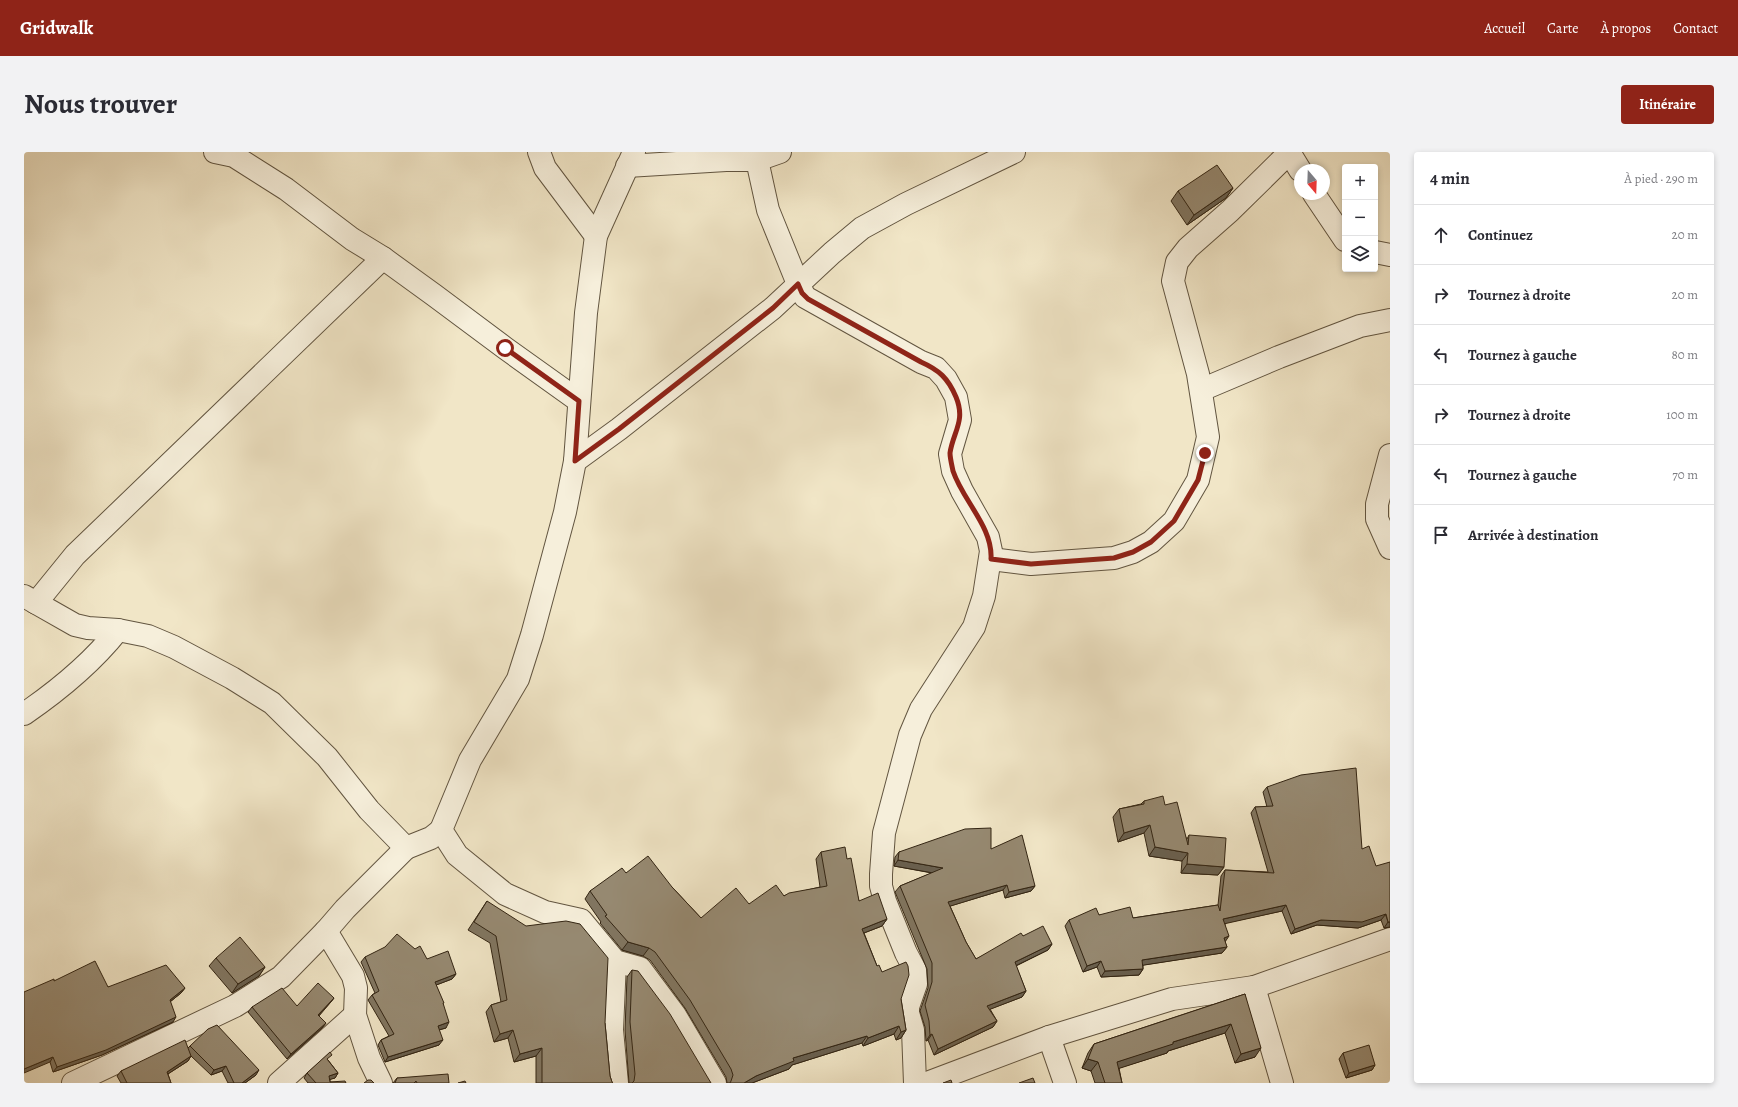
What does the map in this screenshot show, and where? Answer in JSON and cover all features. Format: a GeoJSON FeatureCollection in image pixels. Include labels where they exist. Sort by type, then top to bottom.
{"type":"FeatureCollection","features":[{"type":"Feature","properties":{"kind":"street"},"geometry":{"type":"LineString","coordinates":[[215,152],[234,156],[280,185],[352,239],[383,258],[579,401]]}},
{"type":"Feature","properties":{"kind":"street"},"geometry":{"type":"LineString","coordinates":[[539,152],[545,168],[596,236]]}},
{"type":"Feature","properties":{"kind":"street"},"geometry":{"type":"LineString","coordinates":[[73,1083],[235,1006],[281,976],[326,932],[345,909],[406,848],[431,838],[441,830],[470,760],[518,679],[532,635],[557,543],[575,461],[586,313],[596,236],[631,159],[726,160],[780,152]]}},
{"type":"Feature","properties":{"kind":"street"},"geometry":{"type":"LineString","coordinates":[[575,461],[619,429],[773,308],[862,228],[906,204],[1014,152]]}},
{"type":"Feature","properties":{"kind":"street"},"geometry":{"type":"LineString","coordinates":[[754,156],[768,210],[802,293],[808,299],[921,362],[936,368],[946,379],[956,397],[960,420],[950,454],[953,471],[962,491],[988,537],[991,551],[991,559],[984,596],[974,627],[921,709],[910,735],[884,833],[881,886],[906,952],[915,970],[916,984],[908,1007],[908,1013],[913,1030],[915,1083]]}},
{"type":"Feature","properties":{"kind":"street"},"geometry":{"type":"LineString","coordinates":[[991,559],[1031,564],[1114,558],[1133,552],[1151,542],[1174,521],[1198,480],[1208,437],[1201,390],[1174,280],[1177,262],[1188,248],[1293,159]]}},
{"type":"Feature","properties":{"kind":"street"},"geometry":{"type":"LineString","coordinates":[[1318,200],[1342,236]]}},
{"type":"Feature","properties":{"kind":"street"},"geometry":{"type":"LineString","coordinates":[[1378,253],[1390,255]]}},
{"type":"Feature","properties":{"kind":"street"},"geometry":{"type":"LineString","coordinates":[[383,258],[30,600],[75,625],[88,628],[118,630],[148,636],[174,647],[232,678],[272,703],[327,757],[369,810],[406,848]]}},
{"type":"Feature","properties":{"kind":"street"},"geometry":{"type":"LineString","coordinates":[[1201,390],[1279,357],[1360,326],[1390,320]]}},
{"type":"Feature","properties":{"kind":"street"},"geometry":{"type":"LineString","coordinates":[[1390,455],[1377,504],[1377,519],[1390,548]]}},
{"type":"Feature","properties":{"kind":"street"},"geometry":{"type":"LineString","coordinates":[[24,714],[57,691],[85,668],[118,630]]}},
{"type":"Feature","properties":{"kind":"street"},"geometry":{"type":"LineString","coordinates":[[441,830],[457,855],[505,894],[545,912],[581,920],[615,961],[640,968],[676,1015],[715,1083]]}},
{"type":"Feature","properties":{"kind":"street"},"geometry":{"type":"LineString","coordinates":[[326,932],[353,976],[356,988],[355,1014],[369,1058],[381,1083]]}},
{"type":"Feature","properties":{"kind":"street"},"geometry":{"type":"LineString","coordinates":[[927,1083],[1049,1037],[1172,999],[1254,987],[1390,939]]}},
{"type":"Feature","properties":{"kind":"street"},"geometry":{"type":"LineString","coordinates":[[615,961],[612,1030],[617,1083]]}},
{"type":"Feature","properties":{"kind":"street"},"geometry":{"type":"LineString","coordinates":[[1254,987],[1282,1083]]}},
{"type":"Feature","properties":{"kind":"street"},"geometry":{"type":"LineString","coordinates":[[280,1083],[355,1014]]}},
{"type":"Feature","properties":{"kind":"street"},"geometry":{"type":"LineString","coordinates":[[1049,1037],[1065,1083]]}},
{"type":"Feature","properties":{"kind":"building"},"geometry":{"type":"Polygon","coordinates":[[[1217,165],[1233,188],[1194,215],[1178,191],[1217,165]]]}},
{"type":"Feature","properties":{"kind":"building"},"geometry":{"type":"Polygon","coordinates":[[[1356,768],[1362,849],[1369,846],[1376,866],[1390,862],[1390,922],[1388,922],[1386,914],[1362,922],[1321,920],[1295,929],[1286,905],[1223,919],[1229,936],[1224,938],[1227,947],[1142,960],[1143,969],[1105,971],[1101,961],[1087,966],[1069,920],[1096,908],[1099,915],[1130,907],[1133,918],[1218,905],[1220,911],[1225,870],[1274,873],[1255,807],[1273,806],[1267,787],[1301,775],[1356,768]]]}},
{"type":"Feature","properties":{"kind":"building"},"geometry":{"type":"Polygon","coordinates":[[[1163,796],[1165,805],[1177,802],[1188,845],[1189,835],[1226,838],[1224,867],[1187,864],[1188,853],[1155,847],[1150,825],[1124,833],[1119,809],[1144,804],[1144,801],[1163,796]]]}},
{"type":"Feature","properties":{"kind":"building"},"geometry":{"type":"Polygon","coordinates":[[[991,828],[991,849],[1022,835],[1035,886],[1009,892],[1007,885],[948,902],[966,942],[976,959],[1021,933],[1023,936],[1043,926],[1052,944],[1015,962],[1026,991],[987,1006],[997,1021],[938,1049],[932,1034],[930,1035],[929,1021],[925,1005],[932,982],[932,963],[900,886],[943,868],[898,860],[899,852],[965,829],[991,828]]]}},
{"type":"Feature","properties":{"kind":"building"},"geometry":{"type":"Polygon","coordinates":[[[845,847],[847,859],[851,858],[859,901],[878,893],[887,919],[862,929],[877,966],[879,965],[882,972],[906,962],[908,966],[909,975],[901,999],[906,1030],[901,1032],[899,1026],[868,1038],[867,1036],[793,1058],[794,1061],[756,1076],[744,1083],[730,1083],[733,1075],[731,1069],[690,1000],[655,952],[649,948],[628,942],[605,916],[607,915],[590,891],[622,868],[626,873],[648,856],[672,887],[701,918],[736,888],[749,904],[776,885],[784,896],[789,893],[827,886],[821,852],[845,847]]]}},
{"type":"Feature","properties":{"kind":"building"},"geometry":{"type":"Polygon","coordinates":[[[487,901],[526,926],[566,921],[580,924],[608,958],[605,1023],[610,1076],[613,1083],[542,1083],[542,1048],[520,1054],[513,1030],[500,1034],[491,1005],[507,1000],[496,936],[474,922],[487,901]]]}},
{"type":"Feature","properties":{"kind":"building"},"geometry":{"type":"Polygon","coordinates":[[[397,934],[415,949],[420,946],[427,959],[448,951],[456,974],[435,982],[444,1003],[449,1022],[438,1026],[443,1040],[388,1057],[381,1040],[394,1034],[372,995],[379,991],[365,957],[385,947],[397,934]]]}},
{"type":"Feature","properties":{"kind":"building"},"geometry":{"type":"Polygon","coordinates":[[[240,937],[265,967],[238,984],[216,958],[240,937]]]}},
{"type":"Feature","properties":{"kind":"building"},"geometry":{"type":"Polygon","coordinates":[[[95,961],[108,987],[166,965],[185,988],[170,1000],[176,1017],[106,1050],[57,1067],[53,1057],[24,1069],[24,992],[54,979],[54,981],[95,961]]]}},
{"type":"Feature","properties":{"kind":"building"},"geometry":{"type":"Polygon","coordinates":[[[632,970],[638,971],[670,1014],[711,1083],[632,1083],[634,1081],[635,1074],[630,1022],[632,970]]]}},
{"type":"Feature","properties":{"kind":"building"},"geometry":{"type":"Polygon","coordinates":[[[318,983],[334,998],[318,1015],[326,1023],[291,1054],[252,1007],[282,988],[297,1006],[318,983]]]}},
{"type":"Feature","properties":{"kind":"building"},"geometry":{"type":"Polygon","coordinates":[[[1245,994],[1261,1048],[1241,1054],[1231,1024],[1173,1042],[1173,1044],[1117,1062],[1122,1083],[1105,1083],[1098,1062],[1088,1059],[1094,1044],[1245,994]]]}},
{"type":"Feature","properties":{"kind":"building"},"geometry":{"type":"Polygon","coordinates":[[[217,1025],[259,1070],[242,1083],[234,1083],[226,1066],[214,1070],[190,1046],[208,1029],[217,1025]]]}},
{"type":"Feature","properties":{"kind":"building"},"geometry":{"type":"Polygon","coordinates":[[[185,1040],[191,1056],[167,1072],[171,1083],[127,1083],[121,1071],[185,1040]]]}},
{"type":"Feature","properties":{"kind":"building"},"geometry":{"type":"Polygon","coordinates":[[[1369,1045],[1375,1065],[1349,1073],[1343,1053],[1369,1045]]]}},
{"type":"Feature","properties":{"kind":"building"},"geometry":{"type":"Polygon","coordinates":[[[330,1052],[332,1055],[327,1059],[338,1073],[329,1076],[330,1082],[345,1081],[346,1083],[316,1083],[307,1073],[330,1052]]]}},
{"type":"Feature","properties":{"kind":"building"},"geometry":{"type":"Polygon","coordinates":[[[448,1074],[449,1083],[417,1083],[416,1081],[414,1083],[395,1083],[397,1078],[448,1074]]]}},
{"type":"Feature","properties":{"kind":"building"},"geometry":{"type":"Polygon","coordinates":[[[1033,1078],[1035,1083],[1019,1083],[1033,1078]]]}},
{"type":"Feature","properties":{"kind":"building"},"geometry":{"type":"Polygon","coordinates":[[[371,1080],[374,1083],[364,1083],[371,1080]]]}},
{"type":"Feature","properties":{"kind":"building"},"geometry":{"type":"Polygon","coordinates":[[[951,1080],[952,1083],[943,1083],[951,1080]]]}},
{"type":"Feature","properties":{"kind":"route"},"geometry":{"type":"LineString","coordinates":[[505,348],[579,401],[575,461],[619,429],[773,308],[798,284],[802,293],[808,299],[921,362],[936,368],[946,379],[956,397],[959,407],[960,420],[950,454],[953,471],[962,491],[988,537],[991,559],[1031,564],[1114,558],[1133,552],[1151,542],[1174,521],[1198,480],[1205,453]]}}]}
